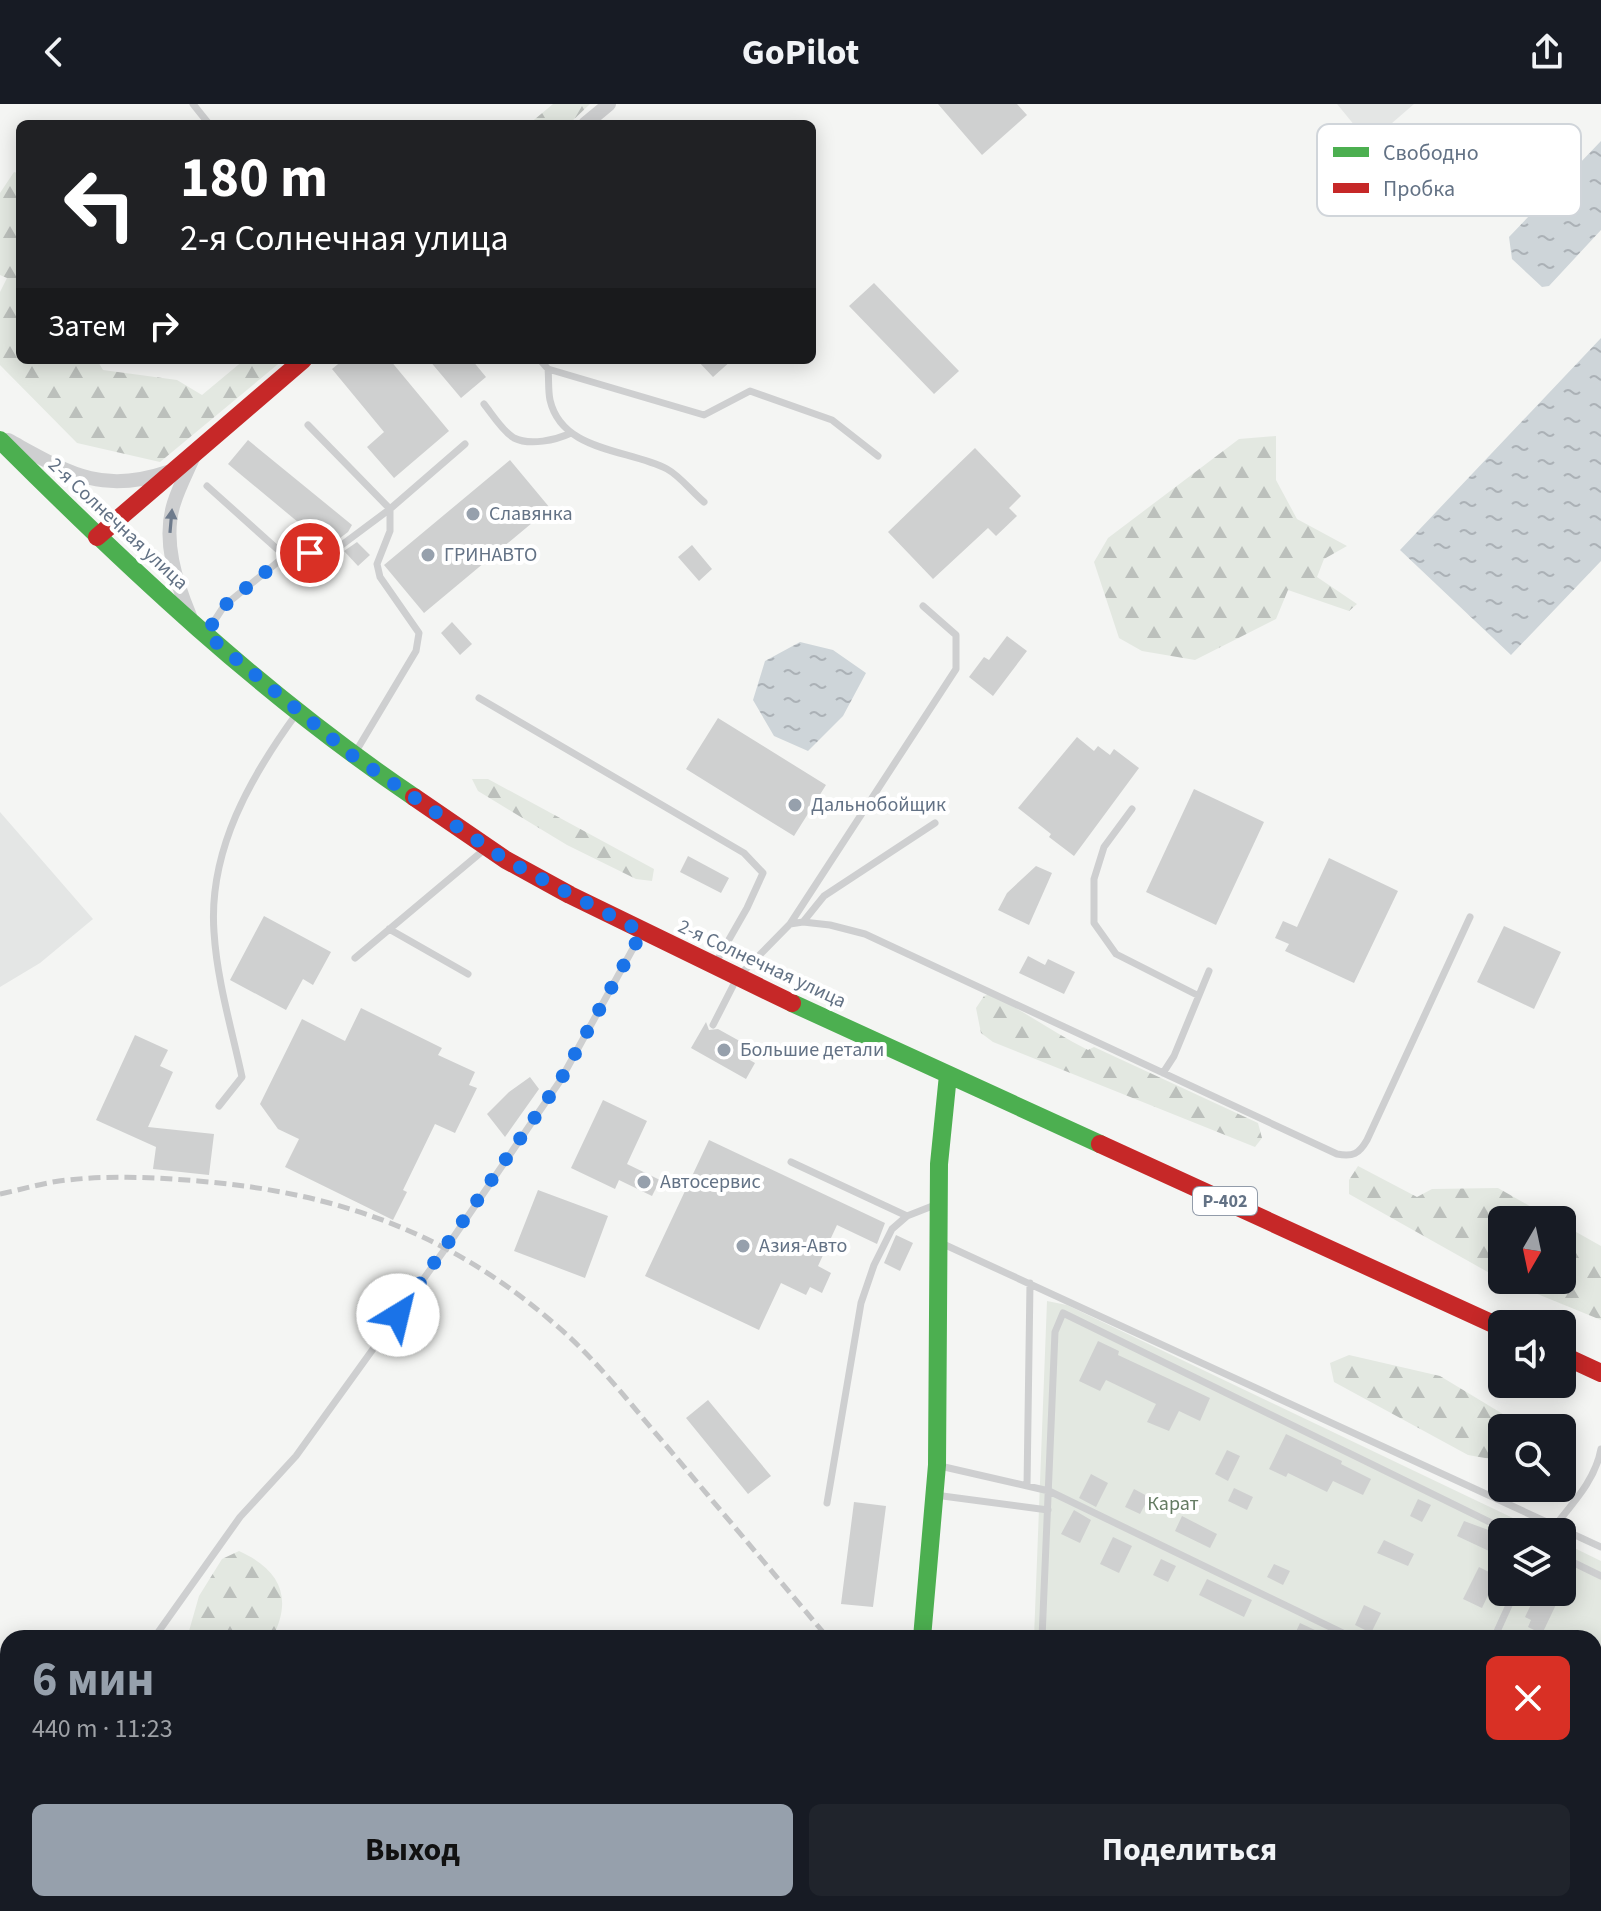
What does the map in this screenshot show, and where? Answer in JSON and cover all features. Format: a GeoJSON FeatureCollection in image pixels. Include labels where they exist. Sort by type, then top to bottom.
{"type":"FeatureCollection","features":[{"type":"Feature","properties":{"kind":"main road"},"geometry":{"type":"LineString","coordinates":[[97,537],[298,364]]}},
{"type":"Feature","properties":{"kind":"main road","name":"2-я Солнечная улица"},"geometry":{"type":"LineString","coordinates":[[0,438],[97,537],[199,629],[353,756],[487,847],[642,932],[948,1075]]}},
{"type":"Feature","properties":{"kind":"main road"},"geometry":{"type":"LineString","coordinates":[[923,1630],[937,1465],[939,1164],[948,1075]]}},
{"type":"Feature","properties":{"kind":"main road","name":"Р-402"},"geometry":{"type":"LineString","coordinates":[[948,1075],[1488,1322]]}},
{"type":"Feature","properties":{"kind":"main road"},"geometry":{"type":"LineString","coordinates":[[1576,1361],[1601,1373]]}},
{"type":"Feature","properties":{"kind":"street"},"geometry":{"type":"LineString","coordinates":[[590,120],[609,104]]}},
{"type":"Feature","properties":{"kind":"street"},"geometry":{"type":"LineString","coordinates":[[0,438],[82,477],[104,482],[143,481],[172,471]]}},
{"type":"Feature","properties":{"kind":"street"},"geometry":{"type":"LineString","coordinates":[[197,451],[172,506],[170,548],[175,570],[199,629]]}},
{"type":"Feature","properties":{"kind":"lane"},"geometry":{"type":"LineString","coordinates":[[193,104],[206,120]]}},
{"type":"Feature","properties":{"kind":"lane"},"geometry":{"type":"LineString","coordinates":[[544,364],[548,369],[704,415],[750,391],[832,420],[878,456]]}},
{"type":"Feature","properties":{"kind":"lane"},"geometry":{"type":"LineString","coordinates":[[548,369],[550,401],[561,423],[571,433],[586,442],[669,470],[704,502]]}},
{"type":"Feature","properties":{"kind":"lane"},"geometry":{"type":"LineString","coordinates":[[484,404],[513,438],[530,441],[557,439],[571,433]]}},
{"type":"Feature","properties":{"kind":"lane"},"geometry":{"type":"LineString","coordinates":[[308,425],[390,509],[390,531],[377,564],[380,577],[419,633],[416,651],[353,756]]}},
{"type":"Feature","properties":{"kind":"lane"},"geometry":{"type":"LineString","coordinates":[[199,629],[285,556],[331,553],[390,509],[465,444]]}},
{"type":"Feature","properties":{"kind":"lane"},"geometry":{"type":"LineString","coordinates":[[207,486],[285,556]]}},
{"type":"Feature","properties":{"kind":"lane"},"geometry":{"type":"LineString","coordinates":[[713,1025],[737,978],[790,924],[956,669],[956,635],[923,606]]}},
{"type":"Feature","properties":{"kind":"lane"},"geometry":{"type":"LineString","coordinates":[[479,698],[744,853],[763,873],[714,966]]}},
{"type":"Feature","properties":{"kind":"lane"},"geometry":{"type":"LineString","coordinates":[[219,1106],[242,1077],[213,931],[220,871],[234,818],[263,760],[298,711]]}},
{"type":"Feature","properties":{"kind":"lane"},"geometry":{"type":"LineString","coordinates":[[1132,809],[1104,847],[1094,879],[1094,923],[1116,954],[1197,995]]}},
{"type":"Feature","properties":{"kind":"lane"},"geometry":{"type":"LineString","coordinates":[[803,922],[824,896],[935,823]]}},
{"type":"Feature","properties":{"kind":"lane"},"geometry":{"type":"LineString","coordinates":[[355,958],[487,847]]}},
{"type":"Feature","properties":{"kind":"lane"},"geometry":{"type":"LineString","coordinates":[[790,924],[830,925],[865,934],[1337,1154],[1351,1156],[1361,1151],[1470,917]]}},
{"type":"Feature","properties":{"kind":"lane"},"geometry":{"type":"LineString","coordinates":[[389,929],[468,974]]}},
{"type":"Feature","properties":{"kind":"lane"},"geometry":{"type":"LineString","coordinates":[[160,1630],[240,1517],[296,1456],[453,1238],[560,1081],[642,932]]}},
{"type":"Feature","properties":{"kind":"lane"},"geometry":{"type":"LineString","coordinates":[[1163,1073],[1174,1056],[1209,971]]}},
{"type":"Feature","properties":{"kind":"lane"},"geometry":{"type":"LineString","coordinates":[[791,1162],[907,1216]]}},
{"type":"Feature","properties":{"kind":"lane"},"geometry":{"type":"LineString","coordinates":[[827,1503],[861,1303],[874,1265],[892,1229],[907,1216],[940,1204]]}},
{"type":"Feature","properties":{"kind":"lane"},"geometry":{"type":"LineString","coordinates":[[939,1242],[1530,1518]]}},
{"type":"Feature","properties":{"kind":"lane"},"geometry":{"type":"LineString","coordinates":[[1027,1486],[1030,1283]]}},
{"type":"Feature","properties":{"kind":"lane"},"geometry":{"type":"LineString","coordinates":[[1042,1630],[1055,1332],[1063,1313],[1488,1521]]}},
{"type":"Feature","properties":{"kind":"lane"},"geometry":{"type":"LineString","coordinates":[[1561,1518],[1587,1484],[1599,1462],[1601,1449]]}},
{"type":"Feature","properties":{"kind":"lane"},"geometry":{"type":"LineString","coordinates":[[937,1465],[1049,1491],[1336,1630]]}},
{"type":"Feature","properties":{"kind":"lane"},"geometry":{"type":"LineString","coordinates":[[935,1495],[1048,1510]]}},
{"type":"Feature","properties":{"kind":"lane"},"geometry":{"type":"LineString","coordinates":[[1576,1538],[1601,1547]]}},
{"type":"Feature","properties":{"kind":"lane"},"geometry":{"type":"LineString","coordinates":[[1576,1564],[1601,1576]]}},
{"type":"Feature","properties":{"kind":"lane"},"geometry":{"type":"LineString","coordinates":[[1498,1630],[1509,1606]]}},
{"type":"Feature","properties":{"kind":"shaded area"},"geometry":{"type":"Polygon","coordinates":[[[1337,104],[1414,104],[1391,124],[1353,124],[1337,104]]]}},
{"type":"Feature","properties":{"kind":"shaded area"},"geometry":{"type":"Polygon","coordinates":[[[0,812],[93,919],[40,963],[0,987],[0,812]]]}},
{"type":"Feature","properties":{"kind":"green space"},"geometry":{"type":"Polygon","coordinates":[[[553,104],[590,104],[573,120],[534,120],[553,104]]]}},
{"type":"Feature","properties":{"kind":"green space"},"geometry":{"type":"Polygon","coordinates":[[[16,173],[16,364],[99,364],[103,370],[177,380],[202,395],[239,364],[278,364],[160,462],[77,443],[0,365],[0,292],[7,278],[0,275],[0,193],[16,173]]]}},
{"type":"Feature","properties":{"kind":"green space"},"geometry":{"type":"Polygon","coordinates":[[[1276,436],[1276,480],[1297,519],[1347,546],[1324,559],[1317,577],[1357,604],[1349,611],[1288,590],[1276,619],[1195,660],[1142,651],[1119,638],[1094,562],[1108,538],[1239,439],[1276,436]]]}},
{"type":"Feature","properties":{"kind":"green space"},"geometry":{"type":"Polygon","coordinates":[[[472,779],[488,779],[654,869],[652,881],[636,879],[567,845],[478,791],[472,779]]]}},
{"type":"Feature","properties":{"kind":"green space"},"geometry":{"type":"Polygon","coordinates":[[[990,994],[1088,1050],[1094,1047],[1258,1123],[1262,1138],[1255,1147],[993,1042],[981,1033],[976,1008],[984,996],[990,994]]]}},
{"type":"Feature","properties":{"kind":"green space"},"geometry":{"type":"Polygon","coordinates":[[[1358,1166],[1417,1197],[1432,1189],[1498,1188],[1530,1206],[1488,1206],[1488,1272],[1349,1194],[1349,1180],[1358,1166]]]}},
{"type":"Feature","properties":{"kind":"green space"},"geometry":{"type":"Polygon","coordinates":[[[1576,1232],[1601,1246],[1601,1320],[1537,1294],[1576,1294],[1576,1232]]]}},
{"type":"Feature","properties":{"kind":"green space","name":"Карат"},"geometry":{"type":"Polygon","coordinates":[[[1047,1301],[1067,1305],[1513,1518],[1488,1518],[1488,1606],[1576,1606],[1576,1549],[1601,1561],[1601,1630],[1034,1630],[1047,1301]]]}},
{"type":"Feature","properties":{"kind":"green space"},"geometry":{"type":"Polygon","coordinates":[[[1349,1355],[1440,1376],[1503,1414],[1488,1414],[1488,1459],[1468,1455],[1334,1382],[1330,1363],[1349,1355]]]}},
{"type":"Feature","properties":{"kind":"green space"},"geometry":{"type":"Polygon","coordinates":[[[239,1551],[264,1566],[273,1576],[282,1597],[282,1610],[276,1630],[189,1630],[199,1596],[222,1559],[239,1551]]]}},
{"type":"Feature","properties":{"kind":"water"},"geometry":{"type":"Polygon","coordinates":[[[1601,141],[1601,230],[1549,286],[1542,287],[1512,259],[1509,237],[1529,216],[1581,216],[1581,162],[1601,141]]]}},
{"type":"Feature","properties":{"kind":"water"},"geometry":{"type":"Polygon","coordinates":[[[1601,338],[1601,561],[1511,655],[1400,550],[1601,338]]]}},
{"type":"Feature","properties":{"kind":"water"},"geometry":{"type":"Polygon","coordinates":[[[800,642],[833,650],[866,673],[843,716],[808,751],[774,736],[753,700],[765,661],[800,642]]]}},
{"type":"Feature","properties":{"kind":"building"},"geometry":{"type":"Polygon","coordinates":[[[938,104],[1017,104],[1027,115],[982,155],[938,104]]]}},
{"type":"Feature","properties":{"kind":"building"},"geometry":{"type":"Polygon","coordinates":[[[874,283],[959,371],[934,394],[849,306],[874,283]]]}},
{"type":"Feature","properties":{"kind":"building"},"geometry":{"type":"Polygon","coordinates":[[[338,364],[393,364],[449,431],[394,478],[367,447],[384,432],[332,369],[338,364]]]}},
{"type":"Feature","properties":{"kind":"building"},"geometry":{"type":"Polygon","coordinates":[[[432,364],[475,364],[486,377],[461,398],[432,364]]]}},
{"type":"Feature","properties":{"kind":"building"},"geometry":{"type":"Polygon","coordinates":[[[701,364],[728,364],[713,377],[701,364]]]}},
{"type":"Feature","properties":{"kind":"building"},"geometry":{"type":"Polygon","coordinates":[[[248,440],[352,525],[348,532],[328,547],[228,464],[248,440]]]}},
{"type":"Feature","properties":{"kind":"building"},"geometry":{"type":"Polygon","coordinates":[[[975,448],[1021,496],[1009,508],[1017,516],[996,536],[988,528],[933,579],[888,532],[975,448]]]}},
{"type":"Feature","properties":{"kind":"building"},"geometry":{"type":"Polygon","coordinates":[[[510,460],[550,508],[424,613],[384,565],[510,460]]]}},
{"type":"Feature","properties":{"kind":"building"},"geometry":{"type":"Polygon","coordinates":[[[357,542],[370,555],[358,566],[344,551],[357,542]]]}},
{"type":"Feature","properties":{"kind":"building"},"geometry":{"type":"Polygon","coordinates":[[[692,545],[712,569],[699,581],[678,557],[692,545]]]}},
{"type":"Feature","properties":{"kind":"building"},"geometry":{"type":"Polygon","coordinates":[[[452,622],[472,644],[460,655],[441,633],[452,622]]]}},
{"type":"Feature","properties":{"kind":"building"},"geometry":{"type":"Polygon","coordinates":[[[1007,636],[1027,651],[993,696],[969,677],[984,657],[989,660],[1007,636]]]}},
{"type":"Feature","properties":{"kind":"building"},"geometry":{"type":"Polygon","coordinates":[[[718,718],[826,785],[794,836],[686,769],[718,718]]]}},
{"type":"Feature","properties":{"kind":"building"},"geometry":{"type":"Polygon","coordinates":[[[1077,737],[1094,751],[1098,746],[1110,755],[1114,749],[1139,768],[1074,856],[1018,808],[1077,737]]]}},
{"type":"Feature","properties":{"kind":"building"},"geometry":{"type":"Polygon","coordinates":[[[1194,789],[1264,822],[1216,925],[1146,892],[1194,789]]]}},
{"type":"Feature","properties":{"kind":"building"},"geometry":{"type":"Polygon","coordinates":[[[688,856],[729,878],[721,893],[680,872],[688,856]]]}},
{"type":"Feature","properties":{"kind":"building"},"geometry":{"type":"Polygon","coordinates":[[[1329,858],[1398,891],[1354,983],[1285,951],[1289,944],[1275,938],[1283,921],[1297,927],[1329,858]]]}},
{"type":"Feature","properties":{"kind":"building"},"geometry":{"type":"Polygon","coordinates":[[[1036,866],[1052,873],[1029,925],[998,910],[1007,893],[1036,866]]]}},
{"type":"Feature","properties":{"kind":"building"},"geometry":{"type":"Polygon","coordinates":[[[264,916],[331,952],[313,985],[303,979],[286,1010],[230,980],[264,916]]]}},
{"type":"Feature","properties":{"kind":"building"},"geometry":{"type":"Polygon","coordinates":[[[1504,926],[1561,952],[1534,1009],[1477,982],[1504,926]]]}},
{"type":"Feature","properties":{"kind":"building"},"geometry":{"type":"Polygon","coordinates":[[[1028,956],[1045,965],[1048,959],[1075,972],[1064,994],[1019,973],[1028,956]]]}},
{"type":"Feature","properties":{"kind":"building"},"geometry":{"type":"Polygon","coordinates":[[[361,1008],[442,1048],[438,1055],[475,1072],[469,1085],[477,1088],[455,1133],[435,1124],[403,1190],[407,1192],[393,1220],[285,1167],[299,1139],[278,1129],[260,1104],[302,1019],[345,1041],[361,1008]]]}},
{"type":"Feature","properties":{"kind":"building"},"geometry":{"type":"Polygon","coordinates":[[[706,1022],[709,1030],[718,1029],[754,1049],[748,1059],[755,1063],[746,1079],[691,1048],[706,1022]]]}},
{"type":"Feature","properties":{"kind":"building"},"geometry":{"type":"Polygon","coordinates":[[[135,1035],[168,1050],[160,1066],[173,1072],[148,1127],[214,1134],[209,1175],[153,1169],[156,1147],[96,1120],[135,1035]]]}},
{"type":"Feature","properties":{"kind":"building"},"geometry":{"type":"Polygon","coordinates":[[[530,1077],[539,1089],[505,1137],[487,1114],[530,1077]]]}},
{"type":"Feature","properties":{"kind":"building"},"geometry":{"type":"Polygon","coordinates":[[[603,1100],[647,1121],[627,1164],[660,1180],[652,1196],[619,1180],[615,1189],[571,1168],[603,1100]]]}},
{"type":"Feature","properties":{"kind":"building","name":"Азия-Авто"},"geometry":{"type":"Polygon","coordinates":[[[709,1140],[885,1223],[877,1244],[837,1225],[818,1266],[831,1273],[822,1293],[810,1287],[806,1295],[781,1283],[759,1330],[645,1276],[709,1140]]]}},
{"type":"Feature","properties":{"kind":"building"},"geometry":{"type":"Polygon","coordinates":[[[538,1190],[608,1216],[585,1278],[514,1251],[538,1190]]]}},
{"type":"Feature","properties":{"kind":"building"},"geometry":{"type":"Polygon","coordinates":[[[896,1235],[913,1243],[900,1271],[884,1263],[896,1235]]]}},
{"type":"Feature","properties":{"kind":"building"},"geometry":{"type":"Polygon","coordinates":[[[1098,1341],[1119,1351],[1118,1355],[1210,1398],[1200,1421],[1179,1411],[1169,1431],[1147,1422],[1156,1404],[1106,1380],[1100,1391],[1079,1381],[1098,1341]]]}},
{"type":"Feature","properties":{"kind":"building"},"geometry":{"type":"Polygon","coordinates":[[[708,1400],[771,1476],[748,1494],[686,1418],[708,1400]]]}},
{"type":"Feature","properties":{"kind":"building"},"geometry":{"type":"Polygon","coordinates":[[[1286,1434],[1371,1479],[1363,1495],[1333,1481],[1327,1492],[1288,1473],[1286,1477],[1269,1469],[1286,1434]]]}},
{"type":"Feature","properties":{"kind":"building"},"geometry":{"type":"Polygon","coordinates":[[[1227,1450],[1240,1456],[1228,1481],[1215,1474],[1227,1450]]]}},
{"type":"Feature","properties":{"kind":"building"},"geometry":{"type":"Polygon","coordinates":[[[1091,1474],[1108,1483],[1096,1507],[1079,1498],[1091,1474]]]}},
{"type":"Feature","properties":{"kind":"building"},"geometry":{"type":"Polygon","coordinates":[[[1234,1488],[1253,1497],[1247,1510],[1228,1501],[1234,1488]]]}},
{"type":"Feature","properties":{"kind":"building"},"geometry":{"type":"Polygon","coordinates":[[[1134,1489],[1149,1497],[1140,1514],[1125,1507],[1134,1489]]]}},
{"type":"Feature","properties":{"kind":"building"},"geometry":{"type":"Polygon","coordinates":[[[1418,1499],[1431,1505],[1422,1522],[1410,1516],[1418,1499]]]}},
{"type":"Feature","properties":{"kind":"building"},"geometry":{"type":"Polygon","coordinates":[[[854,1502],[886,1506],[873,1607],[841,1604],[854,1502]]]}},
{"type":"Feature","properties":{"kind":"building"},"geometry":{"type":"Polygon","coordinates":[[[1074,1510],[1091,1520],[1080,1543],[1061,1534],[1074,1510]]]}},
{"type":"Feature","properties":{"kind":"building"},"geometry":{"type":"Polygon","coordinates":[[[1182,1516],[1217,1534],[1210,1548],[1175,1531],[1182,1516]]]}},
{"type":"Feature","properties":{"kind":"building"},"geometry":{"type":"Polygon","coordinates":[[[1464,1521],[1488,1530],[1488,1551],[1457,1536],[1464,1521]]]}},
{"type":"Feature","properties":{"kind":"building"},"geometry":{"type":"Polygon","coordinates":[[[1113,1537],[1132,1546],[1119,1573],[1100,1564],[1113,1537]]]}},
{"type":"Feature","properties":{"kind":"building"},"geometry":{"type":"Polygon","coordinates":[[[1384,1540],[1414,1554],[1408,1566],[1377,1553],[1384,1540]]]}},
{"type":"Feature","properties":{"kind":"building"},"geometry":{"type":"Polygon","coordinates":[[[1161,1559],[1176,1566],[1168,1582],[1153,1575],[1161,1559]]]}},
{"type":"Feature","properties":{"kind":"building"},"geometry":{"type":"Polygon","coordinates":[[[1274,1564],[1290,1571],[1283,1585],[1267,1577],[1274,1564]]]}},
{"type":"Feature","properties":{"kind":"building"},"geometry":{"type":"Polygon","coordinates":[[[1479,1567],[1488,1572],[1488,1595],[1482,1608],[1463,1599],[1479,1567]]]}},
{"type":"Feature","properties":{"kind":"building"},"geometry":{"type":"Polygon","coordinates":[[[1207,1579],[1252,1600],[1244,1617],[1199,1595],[1207,1579]]]}},
{"type":"Feature","properties":{"kind":"building"},"geometry":{"type":"Polygon","coordinates":[[[1364,1605],[1381,1613],[1372,1630],[1355,1625],[1364,1605]]]}},
{"type":"Feature","properties":{"kind":"building"},"geometry":{"type":"Polygon","coordinates":[[[1530,1606],[1555,1606],[1544,1630],[1528,1627],[1531,1620],[1525,1617],[1530,1606]]]}},
{"type":"Feature","properties":{"kind":"building"},"geometry":{"type":"Polygon","coordinates":[[[1300,1623],[1315,1630],[1297,1630],[1300,1623]]]}},
{"type":"Feature","properties":{"kind":"railway"},"geometry":{"type":"LineString","coordinates":[[0,1194],[52,1182],[94,1178],[146,1178],[248,1186],[341,1206],[429,1240],[511,1289],[582,1350],[821,1630]]}},
{"type":"Feature","properties":{"kind":"traffic: fast"},"geometry":{"type":"LineString","coordinates":[[0,440],[199,629],[304,716],[414,797]]}},
{"type":"Feature","properties":{"kind":"traffic: fast"},"geometry":{"type":"LineString","coordinates":[[792,1003],[1100,1144]]}},
{"type":"Feature","properties":{"kind":"traffic: fast"},"geometry":{"type":"LineString","coordinates":[[923,1630],[937,1465],[939,1164],[948,1075]]}},
{"type":"Feature","properties":{"kind":"traffic: jam"},"geometry":{"type":"LineString","coordinates":[[97,537],[298,364]]}},
{"type":"Feature","properties":{"kind":"traffic: jam"},"geometry":{"type":"LineString","coordinates":[[414,797],[506,860],[570,895],[792,1003]]}},
{"type":"Feature","properties":{"kind":"traffic: jam"},"geometry":{"type":"LineString","coordinates":[[1100,1144],[1488,1322]]}},
{"type":"Feature","properties":{"kind":"traffic: jam"},"geometry":{"type":"LineString","coordinates":[[1576,1361],[1601,1373]]}},
{"type":"Feature","properties":{"kind":"place","name":"Славянка"},"geometry":{"type":"Point","coordinates":[473,514]}},
{"type":"Feature","properties":{"kind":"place","name":"ГРИНАВТО"},"geometry":{"type":"Point","coordinates":[428,555]}},
{"type":"Feature","properties":{"kind":"place","name":"Дальнобойщик"},"geometry":{"type":"Point","coordinates":[795,805]}},
{"type":"Feature","properties":{"kind":"place","name":"Большие детали"},"geometry":{"type":"Point","coordinates":[724,1050]}},
{"type":"Feature","properties":{"kind":"place","name":"Автосервис"},"geometry":{"type":"Point","coordinates":[644,1182]}},
{"type":"Feature","properties":{"kind":"place","name":"Азия-Авто"},"geometry":{"type":"Point","coordinates":[743,1246]}},
{"type":"Feature","properties":{"kind":"route"},"geometry":{"type":"LineString","coordinates":[[310,553],[285,556],[224,606],[206,634],[353,756],[506,860],[642,932],[560,1081],[398,1315]]}}]}
